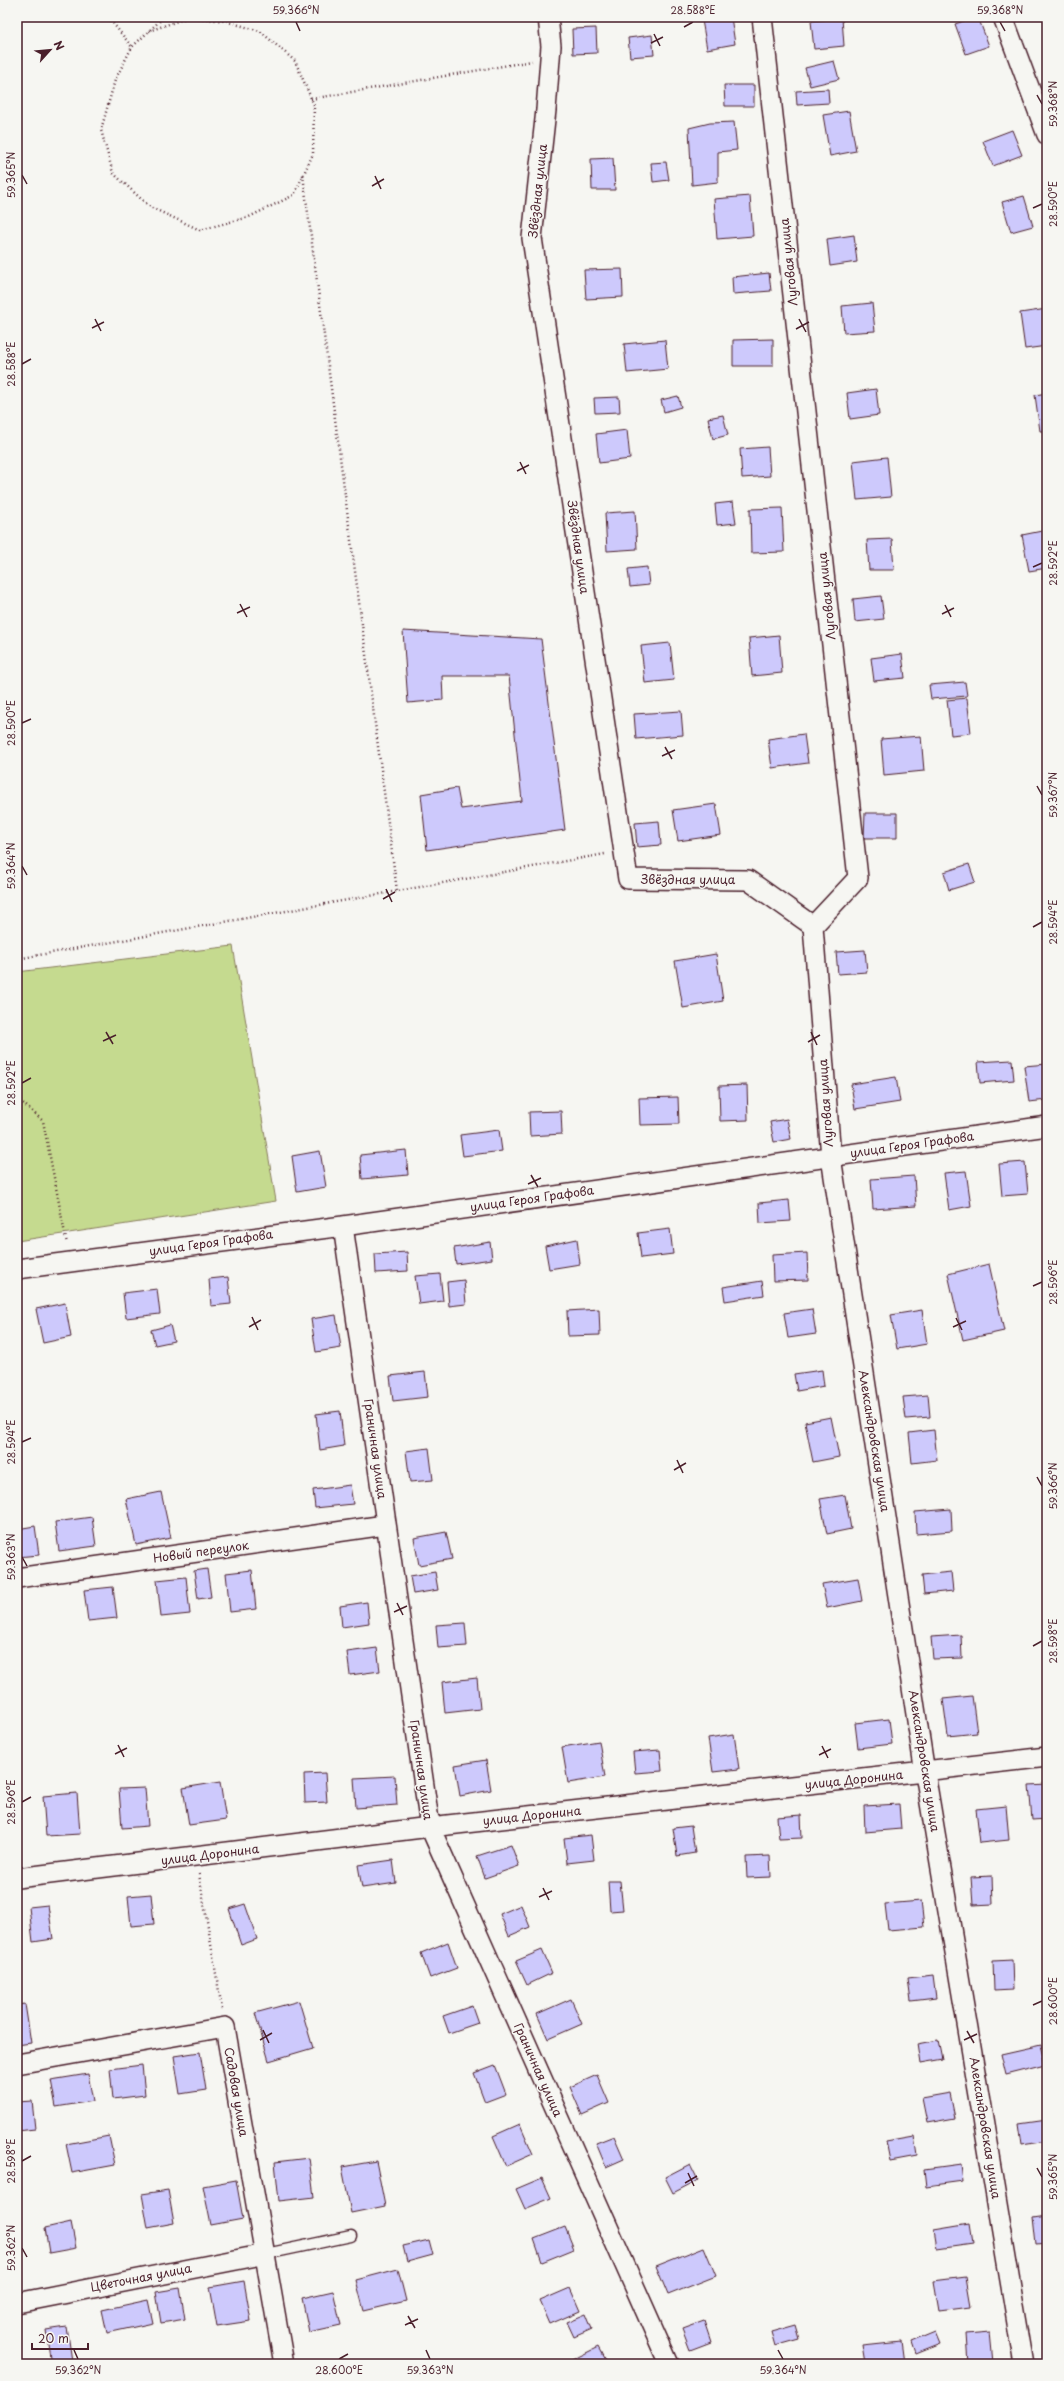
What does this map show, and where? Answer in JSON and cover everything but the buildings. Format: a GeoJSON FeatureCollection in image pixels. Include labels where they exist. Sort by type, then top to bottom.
{"type":"FeatureCollection","features":[{"type":"Feature","properties":{"kind":"street","name":"Звёздная улица"},"geometry":{"type":"LineString","coordinates":[[548,17],[550,58],[532,238],[628,879],[748,880],[813,926]]}},
{"type":"Feature","properties":{"kind":"street","name":"Луговая улица"},"geometry":{"type":"LineString","coordinates":[[762,17],[858,878],[813,926],[831,1157]]}},
{"type":"Feature","properties":{"kind":"street"},"geometry":{"type":"LineString","coordinates":[[1003,17],[1047,135]]}},
{"type":"Feature","properties":{"kind":"street","name":"улица Героя Графова"},"geometry":{"type":"LineString","coordinates":[[17,1269],[344,1226],[1047,1126]]}},
{"type":"Feature","properties":{"kind":"street","name":"Александровская улица"},"geometry":{"type":"LineString","coordinates":[[831,1157],[925,1773],[1024,2364]]}},
{"type":"Feature","properties":{"kind":"street","name":"Граничная улица"},"geometry":{"type":"LineString","coordinates":[[344,1226],[385,1525],[430,1827],[669,2364]]}},
{"type":"Feature","properties":{"kind":"street","name":"Новый переулок"},"geometry":{"type":"LineString","coordinates":[[17,1578],[385,1525]]}},
{"type":"Feature","properties":{"kind":"street","name":"улица Доронина"},"geometry":{"type":"LineString","coordinates":[[17,1878],[430,1827],[925,1773],[1047,1757]]}},
{"type":"Feature","properties":{"kind":"street"},"geometry":{"type":"LineString","coordinates":[[17,2064],[225,2027]]}},
{"type":"Feature","properties":{"kind":"street","name":"Садовая улица"},"geometry":{"type":"LineString","coordinates":[[225,2027],[266,2254],[284,2364]]}},
{"type":"Feature","properties":{"kind":"street","name":"Цветочная улица"},"geometry":{"type":"LineString","coordinates":[[17,2303],[266,2254]]}},
{"type":"Feature","properties":{"kind":"lane"},"geometry":{"type":"LineString","coordinates":[[266,2254],[351,2236]]}},
{"type":"Feature","properties":{"kind":"path"},"geometry":{"type":"LineString","coordinates":[[108,17],[132,47]]}},
{"type":"Feature","properties":{"kind":"path"},"geometry":{"type":"LineString","coordinates":[[149,31],[189,17],[225,21],[260,31],[295,61],[314,105],[313,154],[294,195],[249,217],[200,230],[150,207],[113,172],[101,130],[115,80],[132,47],[149,31],[164,17]]}},
{"type":"Feature","properties":{"kind":"path"},"geometry":{"type":"LineString","coordinates":[[311,99],[550,58]]}},
{"type":"Feature","properties":{"kind":"path"},"geometry":{"type":"LineString","coordinates":[[303,175],[397,891]]}},
{"type":"Feature","properties":{"kind":"path"},"geometry":{"type":"LineString","coordinates":[[17,959],[623,850]]}},
{"type":"Feature","properties":{"kind":"path"},"geometry":{"type":"LineString","coordinates":[[17,1098],[43,1121],[70,1262]]}},
{"type":"Feature","properties":{"kind":"path"},"geometry":{"type":"LineString","coordinates":[[196,1857],[225,2027]]}},
{"type":"Feature","properties":{"kind":"green space"},"geometry":{"type":"Polygon","coordinates":[[[233,946],[276,1201],[17,1241],[17,972],[233,946]]]}}]}
